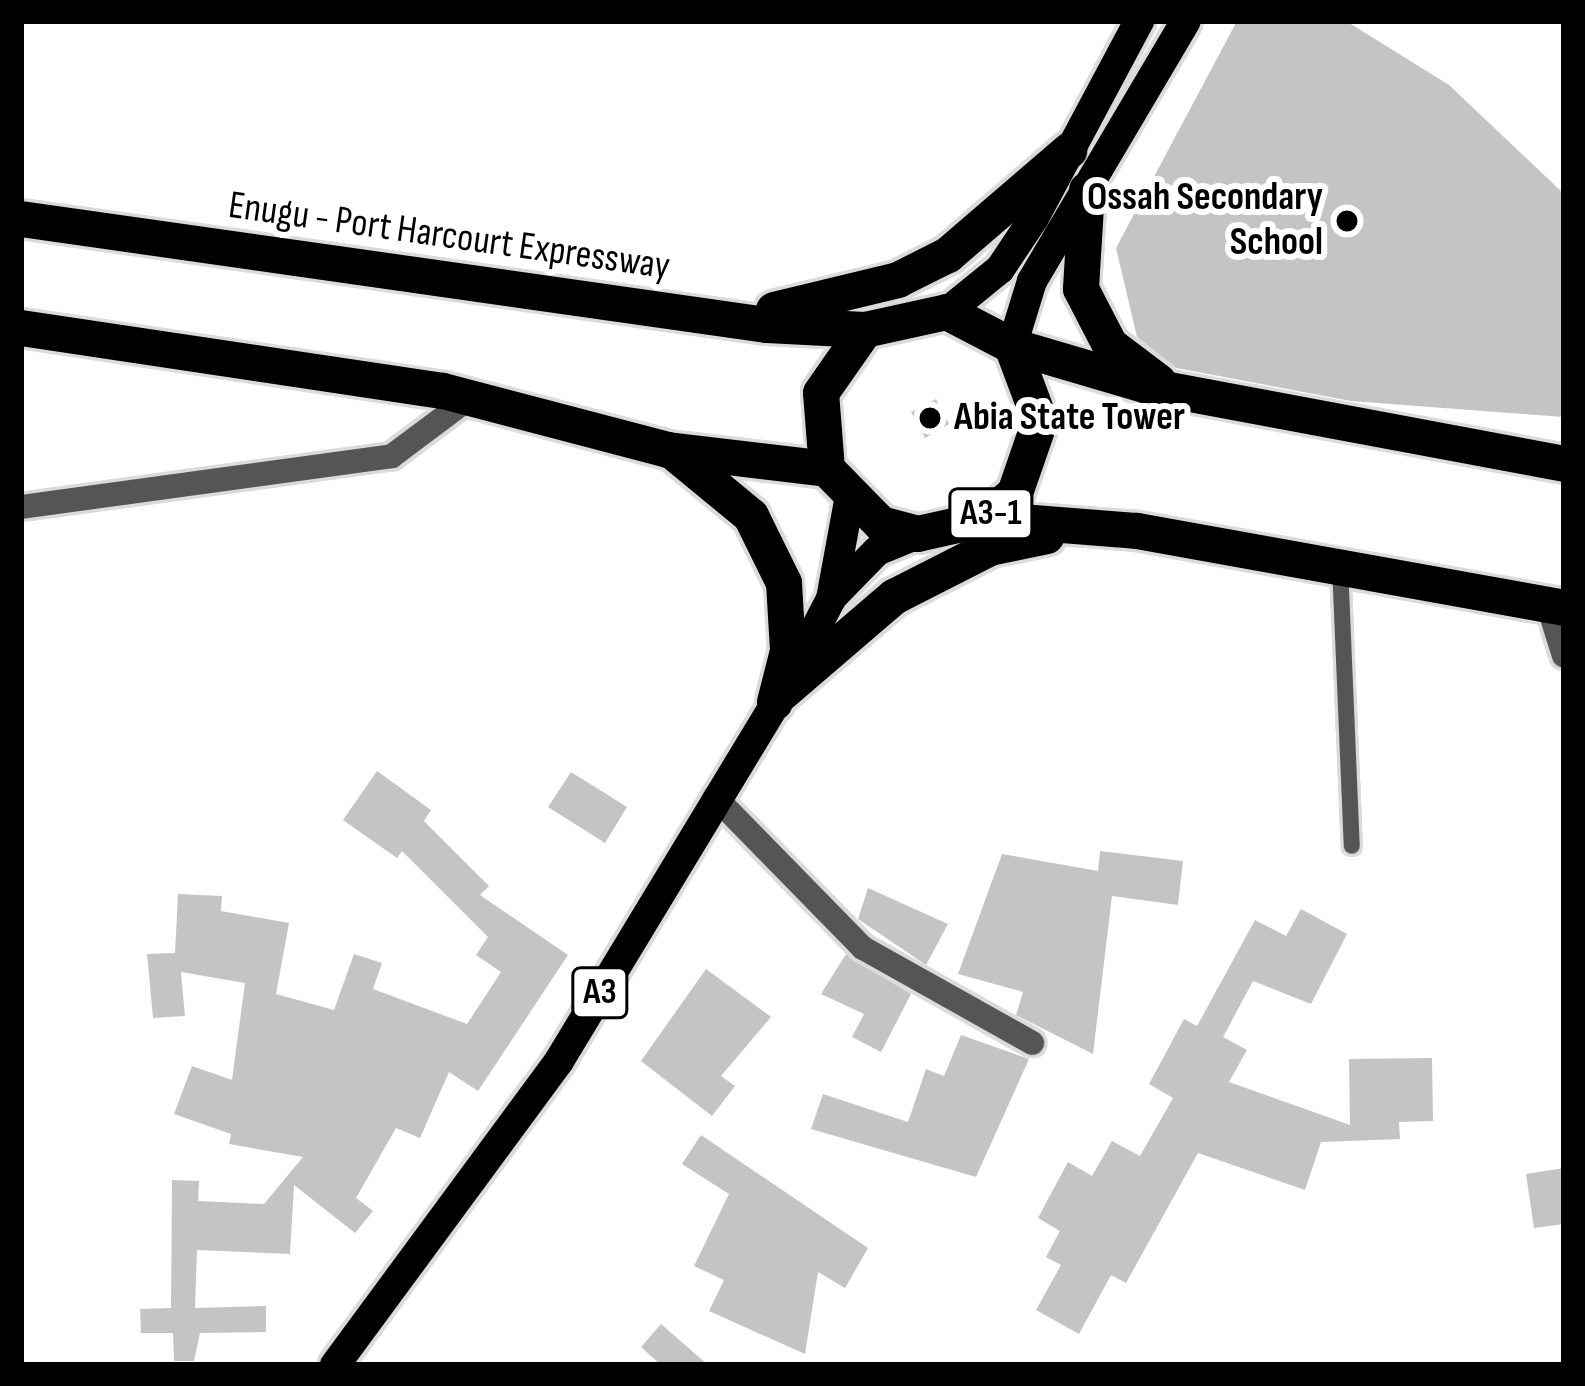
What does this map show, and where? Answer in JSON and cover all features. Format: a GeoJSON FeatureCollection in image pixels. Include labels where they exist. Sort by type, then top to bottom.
{"type":"FeatureCollection","features":[{"type":"Feature","properties":{"kind":"highway"},"geometry":{"type":"LineString","coordinates":[[692,315],[797,307],[898,280],[991,227],[1070,151]]}},
{"type":"Feature","properties":{"kind":"highway"},"geometry":{"type":"LineString","coordinates":[[1087,190],[1081,289],[1110,345],[1178,392]]}},
{"type":"Feature","properties":{"kind":"highway","name":"Enugu - Port Harcourt Expressway"},"geometry":{"type":"LineString","coordinates":[[21,219],[692,315],[865,330]]}},
{"type":"Feature","properties":{"kind":"highway"},"geometry":{"type":"LineString","coordinates":[[865,330],[906,313],[947,312],[1012,346],[1178,392],[1564,464]]}},
{"type":"Feature","properties":{"kind":"highway"},"geometry":{"type":"LineString","coordinates":[[21,328],[471,397],[668,450],[827,469]]}},
{"type":"Feature","properties":{"kind":"highway","name":"A3-1"},"geometry":{"type":"LineString","coordinates":[[865,330],[821,393],[827,469],[849,501],[918,534],[985,519],[1167,536],[1556,607]]}},
{"type":"Feature","properties":{"kind":"highway","name":"A3-1"},"geometry":{"type":"LineString","coordinates":[[985,519],[1015,494],[1037,440],[1032,380],[1012,346]]}},
{"type":"Feature","properties":{"kind":"highway"},"geometry":{"type":"LineString","coordinates":[[668,450],[730,492],[770,549],[790,617],[778,698]]}},
{"type":"Feature","properties":{"kind":"highway"},"geometry":{"type":"LineString","coordinates":[[778,698],[894,598],[990,548],[1167,536]]}},
{"type":"Feature","properties":{"kind":"main road"},"geometry":{"type":"LineString","coordinates":[[947,312],[1000,268],[1070,151],[1139,21]]}},
{"type":"Feature","properties":{"kind":"main road"},"geometry":{"type":"LineString","coordinates":[[1012,346],[1032,281],[1186,21]]}},
{"type":"Feature","properties":{"kind":"main road","name":"A3"},"geometry":{"type":"LineString","coordinates":[[831,599],[849,501]]}},
{"type":"Feature","properties":{"kind":"main road","name":"A3"},"geometry":{"type":"LineString","coordinates":[[335,1365],[559,1061],[778,698],[831,599],[877,551],[918,534]]}},
{"type":"Feature","properties":{"kind":"street"},"geometry":{"type":"LineString","coordinates":[[21,507],[392,456],[471,397]]}},
{"type":"Feature","properties":{"kind":"street"},"geometry":{"type":"LineString","coordinates":[[1556,607],[1564,656]]}},
{"type":"Feature","properties":{"kind":"street"},"geometry":{"type":"LineString","coordinates":[[715,797],[863,948],[1032,1043]]}},
{"type":"Feature","properties":{"kind":"lane"},"geometry":{"type":"LineString","coordinates":[[1340,565],[1352,846]]}},
{"type":"Feature","properties":{"kind":"building","name":"Ossah Secondary School"},"geometry":{"type":"Polygon","coordinates":[[[1237,21],[1346,21],[1449,85],[1564,194],[1564,417],[1351,401],[1176,368],[1137,337],[1116,248],[1237,21]]]}},
{"type":"Feature","properties":{"kind":"building","name":"Abia State Tower"},"geometry":{"type":"Polygon","coordinates":[[[936,399],[949,424],[925,438],[911,412],[936,399]]]}},
{"type":"Feature","properties":{"kind":"building"},"geometry":{"type":"Polygon","coordinates":[[[377,771],[431,810],[424,821],[489,886],[480,895],[568,955],[478,1091],[449,1072],[420,1138],[396,1128],[356,1198],[373,1211],[355,1233],[294,1185],[290,1254],[197,1250],[195,1308],[266,1306],[266,1332],[200,1333],[194,1361],[174,1361],[173,1333],[141,1333],[140,1309],[171,1308],[172,1180],[199,1181],[198,1201],[264,1204],[303,1157],[229,1144],[231,1134],[174,1114],[192,1066],[232,1080],[245,983],[181,972],[185,1016],[153,1018],[147,954],[175,953],[178,894],[222,896],[221,911],[289,923],[276,994],[334,1010],[354,954],[382,963],[373,989],[467,1024],[501,972],[476,955],[488,937],[402,851],[397,858],[343,820],[377,771]]]}},
{"type":"Feature","properties":{"kind":"building"},"geometry":{"type":"Polygon","coordinates":[[[571,772],[627,807],[605,843],[548,807],[571,772]]]}},
{"type":"Feature","properties":{"kind":"building"},"geometry":{"type":"Polygon","coordinates":[[[1100,851],[1183,861],[1178,905],[1112,896],[1093,1054],[1016,1015],[1023,992],[958,974],[1002,854],[1098,871],[1100,851]]]}},
{"type":"Feature","properties":{"kind":"building"},"geometry":{"type":"Polygon","coordinates":[[[868,888],[948,924],[926,965],[858,919],[868,888]]]}},
{"type":"Feature","properties":{"kind":"building"},"geometry":{"type":"Polygon","coordinates":[[[1301,909],[1347,934],[1311,1004],[1253,981],[1223,1037],[1247,1050],[1229,1082],[1350,1125],[1349,1059],[1432,1058],[1433,1121],[1399,1122],[1400,1139],[1321,1142],[1305,1190],[1198,1153],[1126,1283],[1111,1275],[1079,1334],[1036,1310],[1061,1265],[1046,1257],[1060,1231],[1038,1218],[1068,1162],[1092,1176],[1112,1141],[1140,1156],[1173,1098],[1149,1084],[1184,1019],[1197,1026],[1255,920],[1286,936],[1301,909]]]}},
{"type":"Feature","properties":{"kind":"building"},"geometry":{"type":"Polygon","coordinates":[[[846,954],[911,994],[881,1052],[852,1037],[864,1014],[821,994],[846,954]]]}},
{"type":"Feature","properties":{"kind":"building"},"geometry":{"type":"Polygon","coordinates":[[[706,969],[771,1017],[721,1076],[735,1086],[712,1116],[641,1061],[706,969]]]}},
{"type":"Feature","properties":{"kind":"building"},"geometry":{"type":"Polygon","coordinates":[[[961,1035],[1029,1059],[976,1177],[811,1129],[823,1094],[908,1122],[926,1069],[944,1076],[961,1035]]]}},
{"type":"Feature","properties":{"kind":"building"},"geometry":{"type":"Polygon","coordinates":[[[701,1135],[868,1248],[845,1288],[818,1272],[805,1354],[709,1311],[724,1280],[694,1266],[729,1194],[682,1164],[701,1135]]]}},
{"type":"Feature","properties":{"kind":"building"},"geometry":{"type":"Polygon","coordinates":[[[1564,1168],[1564,1224],[1534,1228],[1526,1174],[1564,1168]]]}},
{"type":"Feature","properties":{"kind":"building"},"geometry":{"type":"Polygon","coordinates":[[[661,1324],[708,1365],[661,1365],[641,1347],[661,1324]]]}},
{"type":"Feature","properties":{"kind":"place","name":"Ossah Secondary School"},"geometry":{"type":"Point","coordinates":[1347,221]}},
{"type":"Feature","properties":{"kind":"place","name":"Abia State Tower"},"geometry":{"type":"Point","coordinates":[930,418]}}]}
